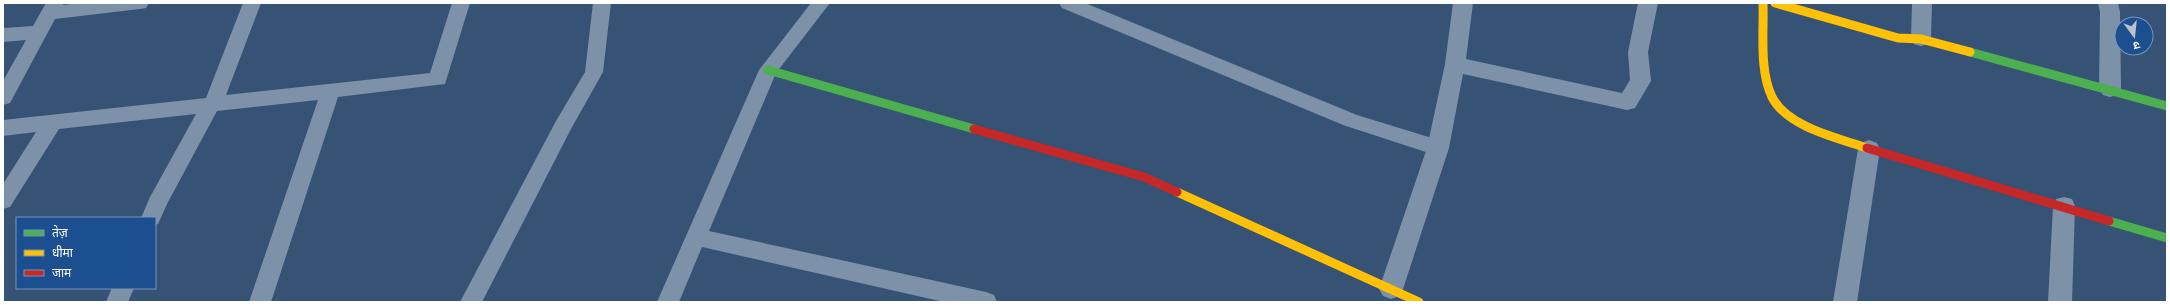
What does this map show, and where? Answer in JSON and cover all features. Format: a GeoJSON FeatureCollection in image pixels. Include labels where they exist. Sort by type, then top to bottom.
{"type":"FeatureCollection","features":[{"type":"Feature","properties":{"kind":"street"},"geometry":{"type":"LineString","coordinates":[[1391,289],[1438,148],[1455,64],[1463,3]]}},
{"type":"Feature","properties":{"kind":"street"},"geometry":{"type":"LineString","coordinates":[[1455,64],[1627,102],[1641,81],[1638,52],[1648,3]]}},
{"type":"Feature","properties":{"kind":"street"},"geometry":{"type":"LineString","coordinates":[[1763,3],[1766,75],[1772,98],[1783,112],[1802,124],[1869,148],[2167,238]]}},
{"type":"Feature","properties":{"kind":"street"},"geometry":{"type":"LineString","coordinates":[[1775,3],[1898,38],[1922,39],[2110,89],[2167,106]]}},
{"type":"Feature","properties":{"kind":"street"},"geometry":{"type":"LineString","coordinates":[[1922,3],[1922,39]]}},
{"type":"Feature","properties":{"kind":"street"},"geometry":{"type":"LineString","coordinates":[[2108,3],[2110,12],[2110,89]]}},
{"type":"Feature","properties":{"kind":"street"},"geometry":{"type":"LineString","coordinates":[[768,70],[1144,177],[1419,302]]}},
{"type":"Feature","properties":{"kind":"street"},"geometry":{"type":"LineString","coordinates":[[1845,302],[1869,148]]}},
{"type":"Feature","properties":{"kind":"street"},"geometry":{"type":"LineString","coordinates":[[2060,302],[2064,206]]}},
{"type":"Feature","properties":{"kind":"lane"},"geometry":{"type":"LineString","coordinates":[[3,98],[52,8],[140,3]]}},
{"type":"Feature","properties":{"kind":"lane"},"geometry":{"type":"LineString","coordinates":[[151,217],[161,196],[210,106],[213,105],[252,3]]}},
{"type":"Feature","properties":{"kind":"lane"},"geometry":{"type":"LineString","coordinates":[[3,128],[438,79],[461,3]]}},
{"type":"Feature","properties":{"kind":"lane"},"geometry":{"type":"LineString","coordinates":[[471,302],[563,126],[594,72],[602,3]]}},
{"type":"Feature","properties":{"kind":"lane"},"geometry":{"type":"LineString","coordinates":[[668,302],[768,70],[821,3]]}},
{"type":"Feature","properties":{"kind":"lane"},"geometry":{"type":"LineString","coordinates":[[1070,3],[1350,120],[1438,148]]}},
{"type":"Feature","properties":{"kind":"lane"},"geometry":{"type":"LineString","coordinates":[[3,35],[39,32]]}},
{"type":"Feature","properties":{"kind":"lane"},"geometry":{"type":"LineString","coordinates":[[260,302],[332,91]]}},
{"type":"Feature","properties":{"kind":"lane"},"geometry":{"type":"LineString","coordinates":[[3,201],[52,122]]}},
{"type":"Feature","properties":{"kind":"lane"},"geometry":{"type":"LineString","coordinates":[[696,237],[986,302]]}},
{"type":"Feature","properties":{"kind":"lane"},"geometry":{"type":"LineString","coordinates":[[117,302],[123,289]]}},
{"type":"Feature","properties":{"kind":"traffic: fast"},"geometry":{"type":"LineString","coordinates":[[1970,52],[2167,106]]}},
{"type":"Feature","properties":{"kind":"traffic: fast"},"geometry":{"type":"LineString","coordinates":[[768,70],[974,129]]}},
{"type":"Feature","properties":{"kind":"traffic: fast"},"geometry":{"type":"LineString","coordinates":[[2109,221],[2167,238]]}},
{"type":"Feature","properties":{"kind":"traffic: slow"},"geometry":{"type":"LineString","coordinates":[[1763,3],[1766,76],[1768,87],[1778,107],[1800,123],[1867,148]]}},
{"type":"Feature","properties":{"kind":"traffic: slow"},"geometry":{"type":"LineString","coordinates":[[1775,3],[1898,38],[1921,39],[1970,52]]}},
{"type":"Feature","properties":{"kind":"traffic: slow"},"geometry":{"type":"LineString","coordinates":[[1177,192],[1419,302]]}},
{"type":"Feature","properties":{"kind":"traffic: jam"},"geometry":{"type":"LineString","coordinates":[[974,129],[1144,177],[1177,192]]}},
{"type":"Feature","properties":{"kind":"traffic: jam"},"geometry":{"type":"LineString","coordinates":[[1867,148],[2109,221]]}}]}
